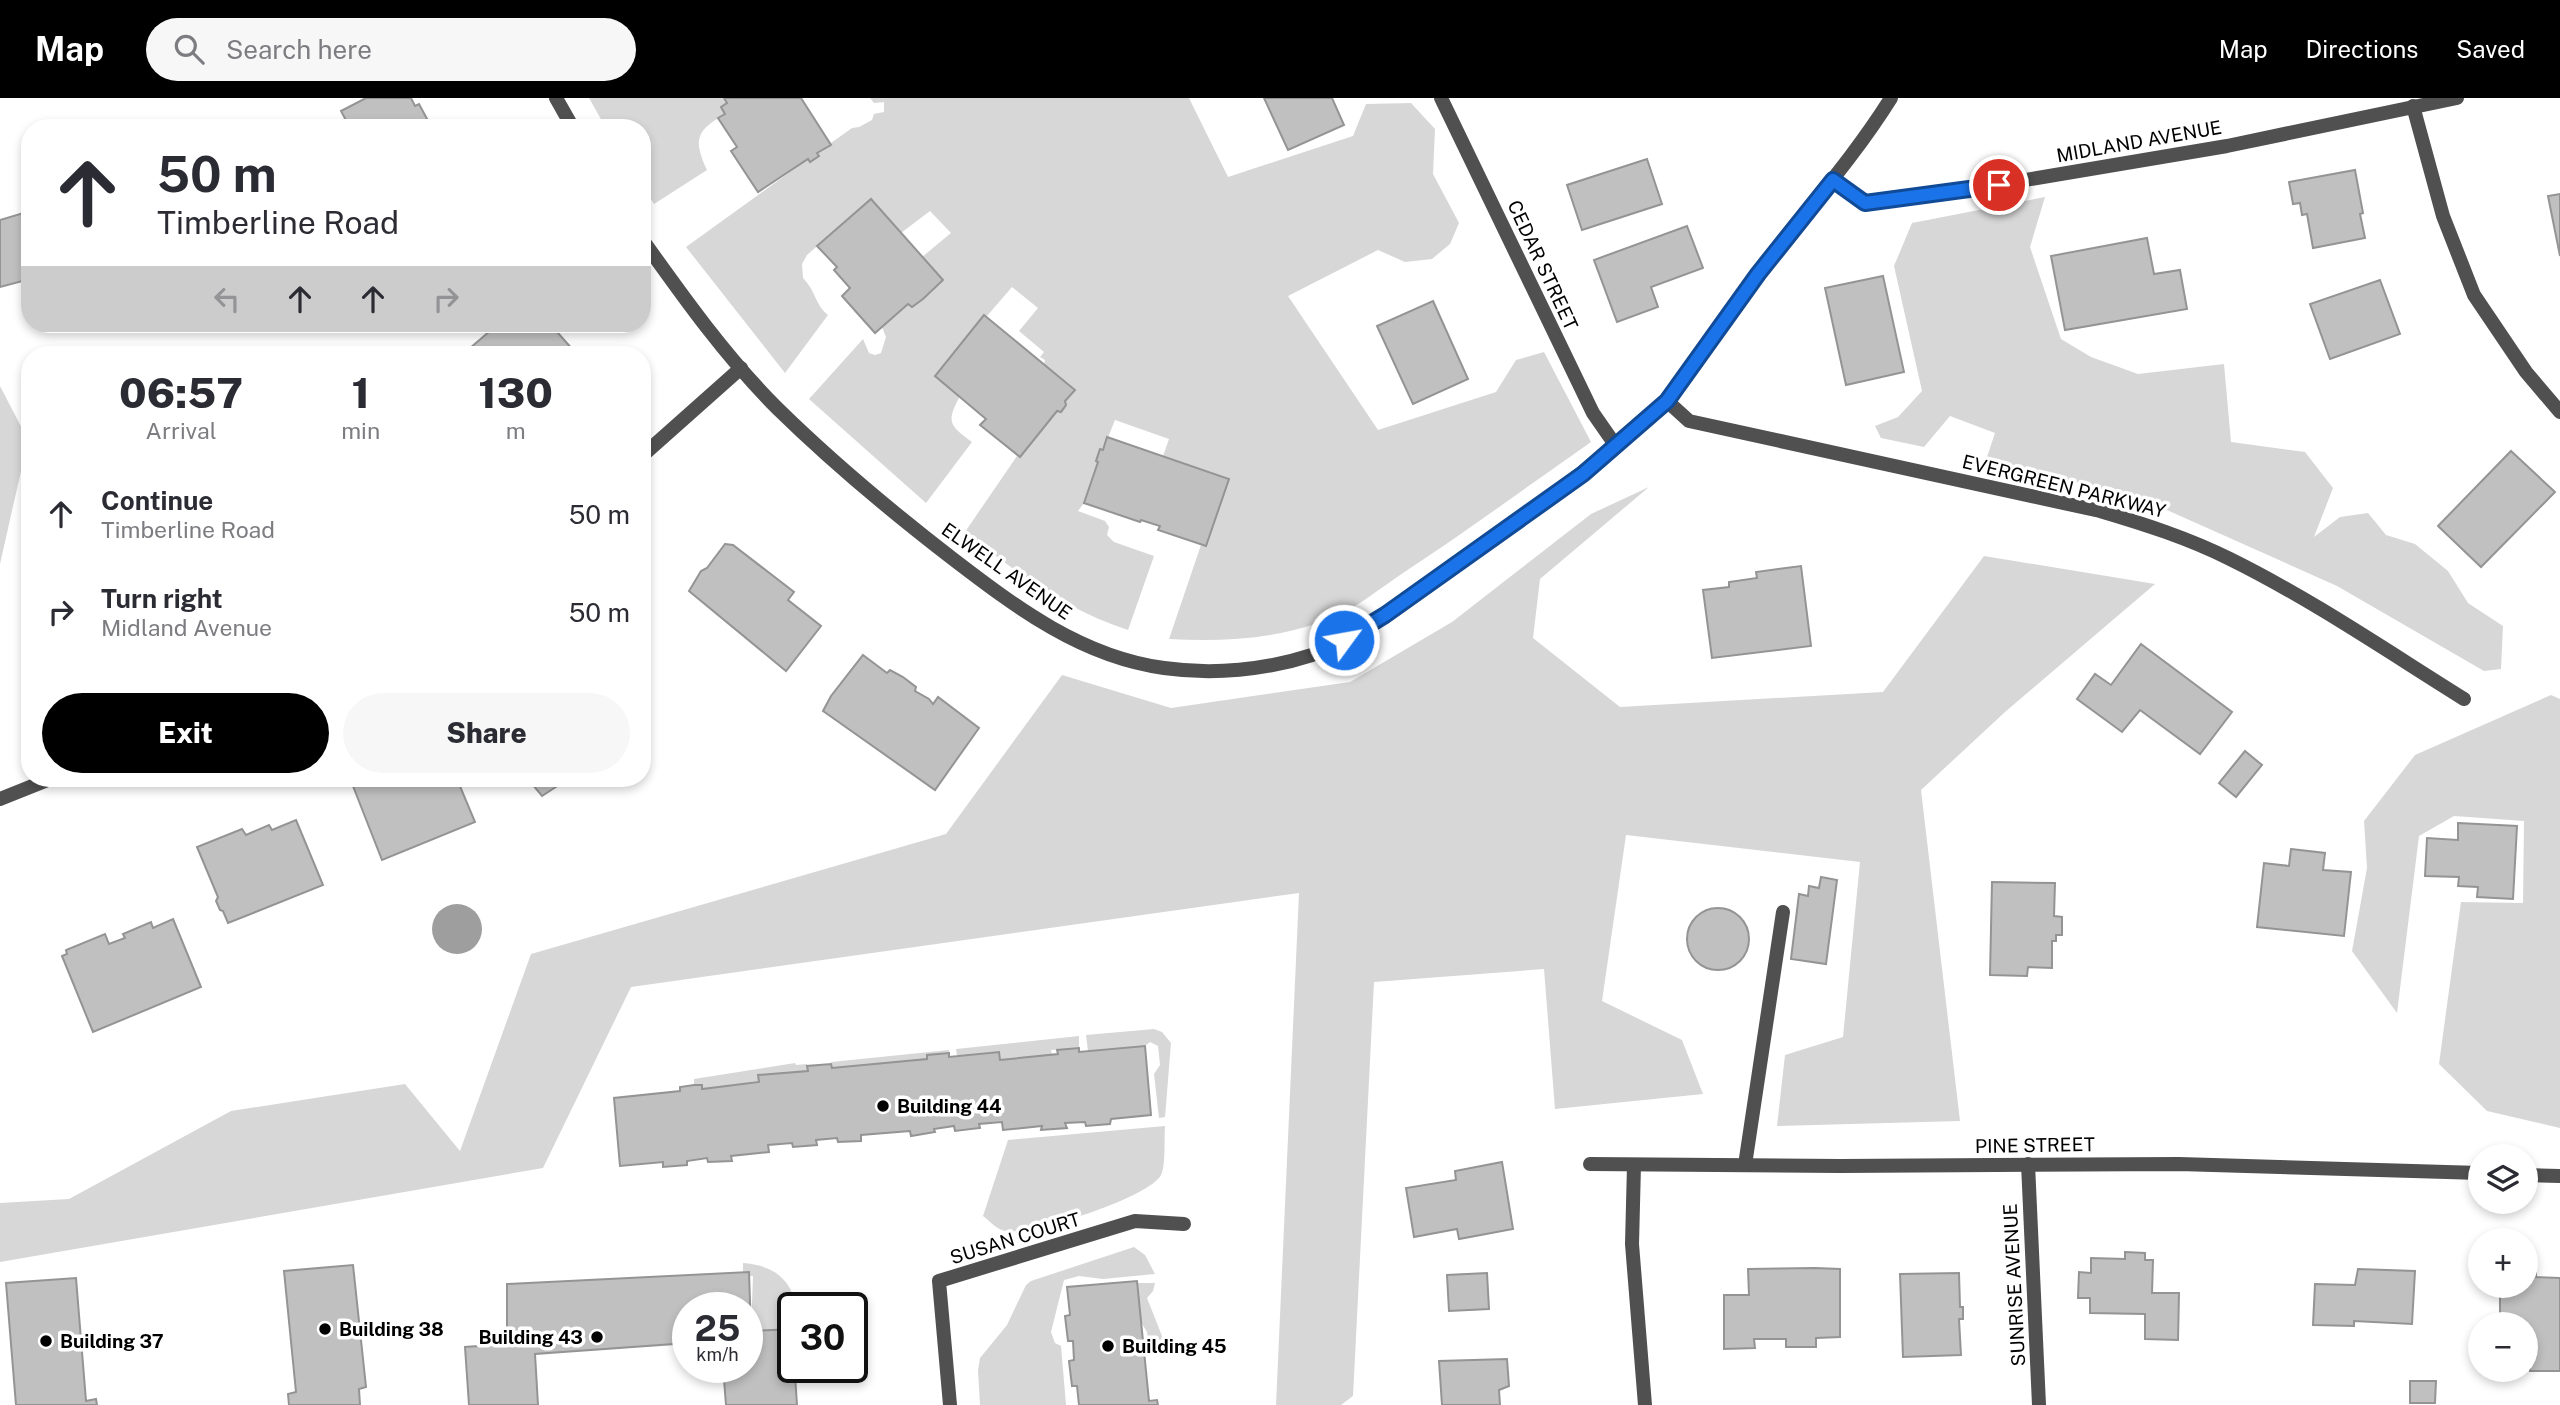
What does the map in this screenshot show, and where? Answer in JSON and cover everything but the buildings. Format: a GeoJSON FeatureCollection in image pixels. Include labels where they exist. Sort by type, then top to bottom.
{"type":"FeatureCollection","features":[{"type":"Feature","properties":{"kind":"street"},"geometry":{"type":"LineString","coordinates":[[556,98],[568,119]]}},
{"type":"Feature","properties":{"kind":"street","name":"CEDAR STREET"},"geometry":{"type":"LineString","coordinates":[[1441,98],[1593,413],[1616,446]]}},
{"type":"Feature","properties":{"kind":"street","name":"ELWELL AVENUE"},"geometry":{"type":"LineString","coordinates":[[651,252],[698,317],[776,407],[865,488],[1013,603],[1055,631],[1091,649],[1139,664],[1202,671],[1260,667],[1315,654],[1344,640],[1396,607],[1583,474],[1667,401],[1758,274],[1833,180],[1891,98]]}},
{"type":"Feature","properties":{"kind":"street","name":"MIDLAND AVENUE"},"geometry":{"type":"LineString","coordinates":[[1833,180],[1865,203],[1948,193],[2227,146],[2412,102],[2457,98]]}},
{"type":"Feature","properties":{"kind":"street"},"geometry":{"type":"LineString","coordinates":[[2412,102],[2443,216],[2474,295],[2518,361],[2560,412]]}},
{"type":"Feature","properties":{"kind":"street"},"geometry":{"type":"LineString","coordinates":[[651,448],[741,369]]}},
{"type":"Feature","properties":{"kind":"street","name":"EVERGREEN PARKWAY"},"geometry":{"type":"LineString","coordinates":[[1667,401],[1689,421],[2086,508],[2166,531],[2229,558],[2268,579],[2464,699]]}},
{"type":"Feature","properties":{"kind":"street"},"geometry":{"type":"LineString","coordinates":[[0,799],[30,787]]}},
{"type":"Feature","properties":{"kind":"street"},"geometry":{"type":"LineString","coordinates":[[1745,1166],[1783,912]]}},
{"type":"Feature","properties":{"kind":"street","name":"PINE STREET"},"geometry":{"type":"LineString","coordinates":[[1590,1164],[2179,1164],[2468,1173]]}},
{"type":"Feature","properties":{"kind":"street","name":"SUNRISE AVENUE"},"geometry":{"type":"LineString","coordinates":[[2028,1164],[2039,1405]]}},
{"type":"Feature","properties":{"kind":"street"},"geometry":{"type":"LineString","coordinates":[[1634,1166],[1632,1244],[1645,1405]]}},
{"type":"Feature","properties":{"kind":"street"},"geometry":{"type":"LineString","coordinates":[[2538,1175],[2560,1176]]}},
{"type":"Feature","properties":{"kind":"street","name":"SUSAN COURT"},"geometry":{"type":"LineString","coordinates":[[950,1405],[939,1281],[1135,1221],[1184,1224]]}},
{"type":"Feature","properties":{"kind":"shaded area"},"geometry":{"type":"Polygon","coordinates":[[[589,98],[724,98],[727,103],[721,107],[725,114],[708,126],[700,137],[700,151],[707,170],[654,204],[651,199],[651,119],[601,119],[589,98]]]}},
{"type":"Feature","properties":{"kind":"shaded area"},"geometry":{"type":"Polygon","coordinates":[[[870,98],[1189,98],[1228,177],[1353,136],[1366,104],[1411,103],[1435,129],[1433,174],[1459,223],[1450,244],[1432,259],[1405,262],[1378,250],[1288,296],[1378,430],[1496,392],[1516,360],[1544,352],[1591,442],[1370,596],[1336,616],[1296,630],[1254,637],[1169,639],[1201,545],[1206,546],[1229,480],[1163,456],[1169,439],[1115,420],[1103,450],[1100,449],[1084,503],[1078,511],[1105,521],[1109,527],[1107,535],[1114,542],[1154,556],[1128,630],[1083,612],[1022,575],[965,532],[1017,456],[1020,457],[1057,411],[1061,412],[1066,405],[1065,401],[1074,390],[1044,364],[1045,360],[1040,357],[1044,352],[1019,331],[1038,308],[1012,287],[987,316],[984,315],[935,376],[960,396],[952,422],[958,431],[972,442],[926,503],[809,399],[863,339],[869,353],[881,353],[886,337],[882,327],[908,304],[912,307],[932,292],[922,257],[951,233],[930,211],[901,233],[871,199],[807,255],[802,264],[803,278],[820,307],[828,315],[785,373],[686,247],[808,159],[810,161],[852,128],[872,120],[874,114],[884,112],[884,102],[874,103],[870,98]]]}},
{"type":"Feature","properties":{"kind":"shaded area"},"geometry":{"type":"Polygon","coordinates":[[[2045,197],[2030,247],[2061,339],[2091,357],[2138,374],[2224,364],[2231,442],[2305,452],[2333,488],[2314,537],[2340,517],[2368,513],[2386,535],[2415,544],[2448,571],[2468,603],[2503,626],[2501,669],[2484,671],[2337,586],[2140,498],[1986,460],[1995,433],[1950,416],[1924,447],[1881,438],[1875,426],[1898,417],[1922,391],[1894,266],[1912,223],[2045,197]]]}},
{"type":"Feature","properties":{"kind":"shaded area"},"geometry":{"type":"Polygon","coordinates":[[[0,386],[21,426],[21,471],[0,564],[0,386]]]}},
{"type":"Feature","properties":{"kind":"shaded area"},"geometry":{"type":"Polygon","coordinates":[[[1649,487],[1540,579],[1533,638],[1620,707],[1883,692],[1984,556],[2155,584],[2005,712],[1921,790],[1960,1121],[1777,1126],[1785,1055],[1843,1037],[1860,862],[1626,835],[1602,1001],[1682,1040],[1703,1094],[1555,1109],[1544,969],[1374,982],[1353,1396],[1341,1405],[1276,1405],[1299,893],[631,987],[543,1168],[0,1262],[0,1203],[69,1199],[231,1111],[405,1084],[460,1151],[531,954],[946,834],[1062,675],[1171,708],[1350,682],[1452,622],[1591,514],[1649,487]]]}},
{"type":"Feature","properties":{"kind":"shaded area"},"geometry":{"type":"Polygon","coordinates":[[[2551,695],[2560,699],[2560,1128],[2487,1111],[2439,1064],[2461,902],[2523,903],[2524,821],[2454,816],[2419,836],[2397,1013],[2352,951],[2367,868],[2364,821],[2415,755],[2551,695]]]}},
{"type":"Feature","properties":{"kind":"shaded area"},"geometry":{"type":"Polygon","coordinates":[[[457,904],[475,911],[482,929],[475,947],[457,954],[439,947],[432,929],[439,911],[457,904]]]}},
{"type":"Feature","properties":{"kind":"shaded area"},"geometry":{"type":"Polygon","coordinates":[[[1154,1029],[1162,1032],[1171,1043],[1165,1117],[1159,1118],[1154,1074],[1160,1065],[1158,1046],[1150,1042],[1145,1046],[1088,1051],[1086,1035],[1154,1029]]]}},
{"type":"Feature","properties":{"kind":"shaded area"},"geometry":{"type":"Polygon","coordinates":[[[1079,1036],[1079,1048],[1051,1050],[1052,1055],[1000,1060],[999,1052],[957,1056],[956,1049],[1079,1036]]]}},
{"type":"Feature","properties":{"kind":"shaded area"},"geometry":{"type":"Polygon","coordinates":[[[949,1050],[949,1053],[927,1055],[927,1059],[832,1068],[831,1062],[949,1050]]]}},
{"type":"Feature","properties":{"kind":"shaded area"},"geometry":{"type":"Polygon","coordinates":[[[795,1063],[807,1064],[808,1071],[759,1075],[759,1082],[702,1089],[702,1085],[694,1085],[694,1079],[795,1063]]]}},
{"type":"Feature","properties":{"kind":"shaded area"},"geometry":{"type":"Polygon","coordinates":[[[1165,1126],[1163,1171],[1152,1184],[1135,1194],[1088,1214],[1018,1231],[1002,1230],[983,1216],[1008,1140],[1165,1126]]]}},
{"type":"Feature","properties":{"kind":"shaded area"},"geometry":{"type":"Polygon","coordinates":[[[1134,1247],[1145,1255],[1155,1274],[1103,1279],[1079,1276],[1064,1280],[1051,1332],[1055,1343],[1061,1346],[1066,1405],[980,1405],[980,1358],[1007,1325],[1026,1285],[1031,1281],[1134,1247]]]}},
{"type":"Feature","properties":{"kind":"shaded area"},"geometry":{"type":"Polygon","coordinates":[[[743,1263],[762,1266],[778,1274],[790,1288],[791,1292],[777,1292],[777,1330],[763,1330],[763,1292],[752,1292],[753,1276],[743,1272],[743,1263]]]}},
{"type":"Feature","properties":{"kind":"shaded area"},"geometry":{"type":"Polygon","coordinates":[[[1137,1283],[1155,1283],[1147,1298],[1162,1336],[1165,1354],[1149,1355],[1147,1332],[1141,1322],[1137,1283]]]}},
{"type":"Feature","properties":{"kind":"place","name":"Building 44"},"geometry":{"type":"Point","coordinates":[883,1106]}},
{"type":"Feature","properties":{"kind":"place","name":"Building 38"},"geometry":{"type":"Point","coordinates":[325,1329]}},
{"type":"Feature","properties":{"kind":"place","name":"Building 43"},"geometry":{"type":"Point","coordinates":[597,1337]}},
{"type":"Feature","properties":{"kind":"place","name":"Building 37"},"geometry":{"type":"Point","coordinates":[46,1341]}},
{"type":"Feature","properties":{"kind":"place","name":"Building 45"},"geometry":{"type":"Point","coordinates":[1108,1346]}},
{"type":"Feature","properties":{"kind":"route"},"geometry":{"type":"LineString","coordinates":[[1344,640],[1385,615],[1583,474],[1667,401],[1758,274],[1833,180],[1865,203],[1999,185]]}}]}
